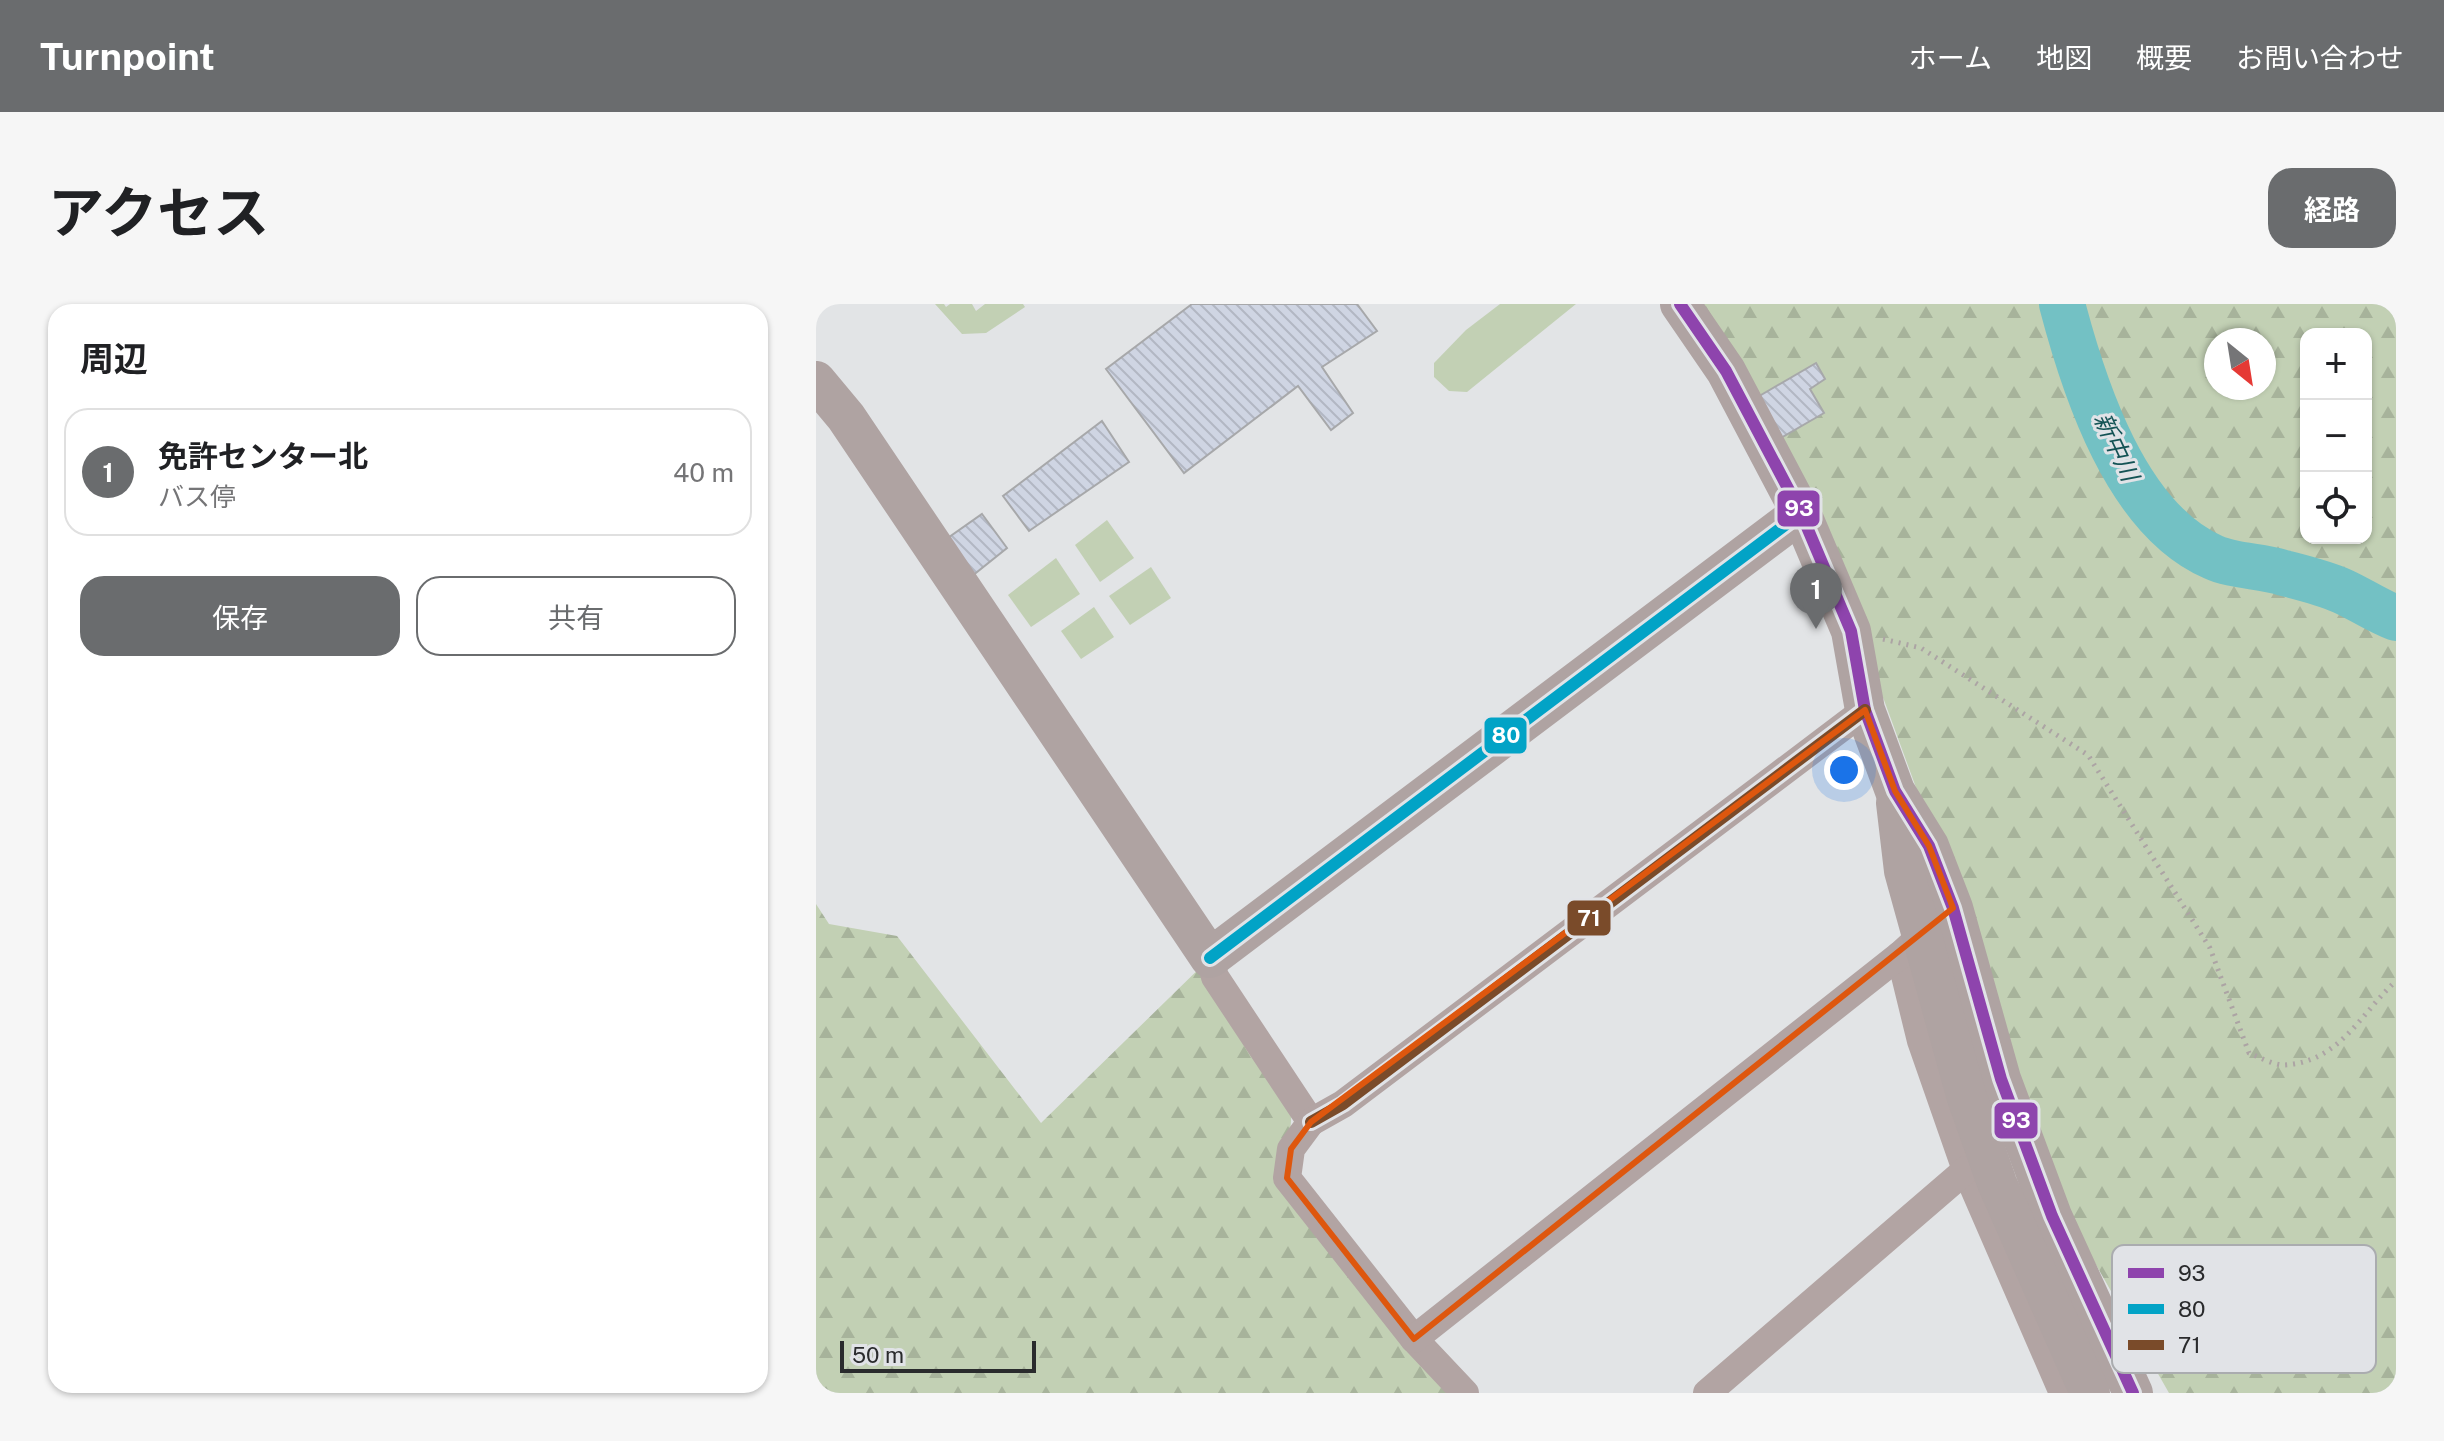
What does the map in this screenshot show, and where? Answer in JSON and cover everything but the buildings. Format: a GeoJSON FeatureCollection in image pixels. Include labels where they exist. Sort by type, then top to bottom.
{"type":"FeatureCollection","features":[{"type":"Feature","properties":{"kind":"street"},"geometry":{"type":"LineString","coordinates":[[1680,304],[1726,371],[1801,513],[1851,631],[1865,710],[1895,791],[1929,846],[1953,908],[2006,1094],[2052,1216],[2112,1347]]}},
{"type":"Feature","properties":{"kind":"street"},"geometry":{"type":"LineString","coordinates":[[816,381],[846,417],[1210,958],[1215,977],[1311,1122]]}},
{"type":"Feature","properties":{"kind":"street"},"geometry":{"type":"LineString","coordinates":[[1210,958],[1801,513]]}},
{"type":"Feature","properties":{"kind":"street"},"geometry":{"type":"LineString","coordinates":[[1465,1393],[1414,1339],[1287,1178],[1291,1149],[1311,1122],[1343,1104],[1865,710]]}},
{"type":"Feature","properties":{"kind":"street"},"geometry":{"type":"LineString","coordinates":[[1895,791],[1921,1041],[1966,1170],[2051,1388]]}},
{"type":"Feature","properties":{"kind":"street"},"geometry":{"type":"LineString","coordinates":[[1414,1339],[1910,946],[1953,908]]}},
{"type":"Feature","properties":{"kind":"street"},"geometry":{"type":"LineString","coordinates":[[1910,946],[1997,1183],[2090,1393]]}},
{"type":"Feature","properties":{"kind":"street"},"geometry":{"type":"LineString","coordinates":[[1707,1393],[1966,1170]]}},
{"type":"Feature","properties":{"kind":"street"},"geometry":{"type":"LineString","coordinates":[[2124,1373],[2133,1393]]}},
{"type":"Feature","properties":{"kind":"path"},"geometry":{"type":"LineString","coordinates":[[1851,631],[1921,648],[2088,755],[2210,948],[2249,1053],[2281,1065],[2317,1058],[2350,1035],[2396,981]]}},
{"type":"Feature","properties":{"kind":"highlighted area"},"geometry":{"type":"Polygon","coordinates":[[[1865,710],[1895,791],[1929,846],[1953,908],[1414,1339],[1287,1178],[1291,1149],[1311,1122],[1865,710]]]}},
{"type":"Feature","properties":{"kind":"green space"},"geometry":{"type":"Polygon","coordinates":[[[935,304],[946,307],[950,304],[972,304],[976,311],[985,304],[1023,304],[1025,307],[986,333],[962,334],[935,304]]]}},
{"type":"Feature","properties":{"kind":"green space"},"geometry":{"type":"Polygon","coordinates":[[[1500,304],[1576,304],[1467,392],[1449,391],[1434,377],[1434,363],[1466,330],[1500,304]]]}},
{"type":"Feature","properties":{"kind":"green space"},"geometry":{"type":"Polygon","coordinates":[[[1676,304],[2396,304],[2396,1393],[2169,1393],[2158,1373],[2376,1373],[2376,1245],[2112,1245],[2112,1293],[2054,1191],[1959,905],[1884,700],[1747,411],[1676,304]]]}},
{"type":"Feature","properties":{"kind":"green space"},"geometry":{"type":"Polygon","coordinates":[[[1107,520],[1134,558],[1100,582],[1075,545],[1107,520]]]}},
{"type":"Feature","properties":{"kind":"green space"},"geometry":{"type":"Polygon","coordinates":[[[1056,558],[1080,594],[1031,627],[1008,595],[1056,558]]]}},
{"type":"Feature","properties":{"kind":"green space"},"geometry":{"type":"Polygon","coordinates":[[[1151,567],[1171,598],[1130,625],[1109,596],[1151,567]]]}},
{"type":"Feature","properties":{"kind":"green space"},"geometry":{"type":"Polygon","coordinates":[[[1094,607],[1114,637],[1081,659],[1061,631],[1094,607]]]}},
{"type":"Feature","properties":{"kind":"green space"},"geometry":{"type":"Polygon","coordinates":[[[816,904],[829,924],[897,936],[1041,1123],[1210,958],[1293,1092],[1287,1178],[1462,1393],[816,1393],[816,904]]]}},
{"type":"Feature","properties":{"kind":"waterway","name":"新中川"},"geometry":{"type":"LineString","coordinates":[[2062,304],[2083,374],[2113,448],[2156,513],[2182,539],[2221,560],[2335,588],[2396,618]]}},
{"type":"Feature","properties":{"kind":"transit line","name":"93"},"geometry":{"type":"LineString","coordinates":[[1680,304],[1726,371],[1801,513],[1851,631],[1865,710],[1895,791],[1929,846],[1953,908],[2001,1079],[2052,1216],[2112,1347]]}},
{"type":"Feature","properties":{"kind":"transit line","name":"80"},"geometry":{"type":"LineString","coordinates":[[1210,958],[1801,513]]}},
{"type":"Feature","properties":{"kind":"transit line","name":"71"},"geometry":{"type":"LineString","coordinates":[[1311,1122],[1343,1104],[1865,710]]}},
{"type":"Feature","properties":{"kind":"transit line","name":"93"},"geometry":{"type":"LineString","coordinates":[[2124,1373],[2133,1393]]}},
{"type":"Feature","properties":{"kind":"place","name":"免許センター北"},"geometry":{"type":"Point","coordinates":[1816,629]}}]}
